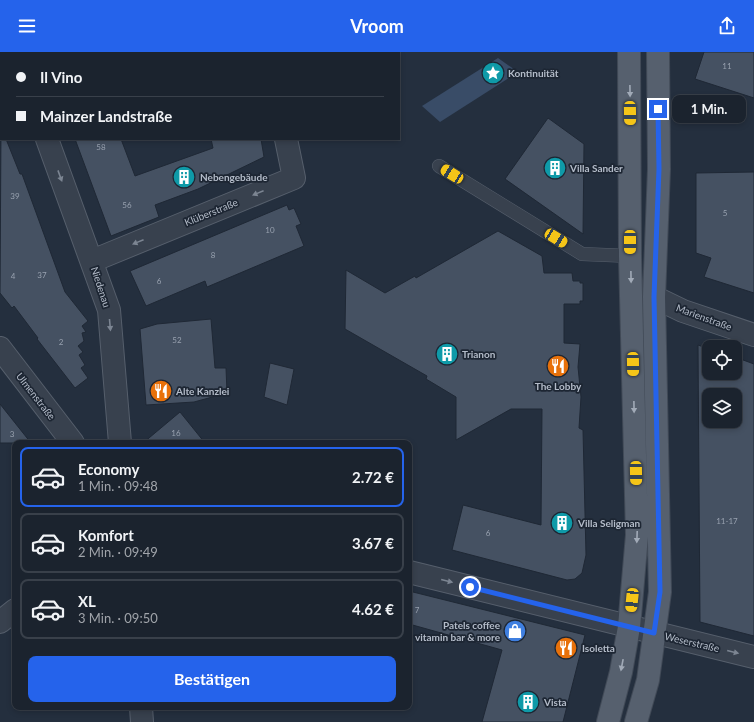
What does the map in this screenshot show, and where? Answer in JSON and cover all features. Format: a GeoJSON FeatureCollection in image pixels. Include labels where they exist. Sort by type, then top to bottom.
{"type":"FeatureCollection","features":[{"type":"Feature","properties":{"kind":"main road"},"geometry":{"type":"LineString","coordinates":[[608,722],[621,672],[629,627],[637,535],[630,256],[629,52]]}},
{"type":"Feature","properties":{"kind":"main road"},"geometry":{"type":"LineString","coordinates":[[636,722],[648,680],[660,592],[654,297],[659,169],[658,52]]}},
{"type":"Feature","properties":{"kind":"street","name":"Niedenau"},"geometry":{"type":"LineString","coordinates":[[47,140],[109,310],[120,440]]}},
{"type":"Feature","properties":{"kind":"street","name":"Klüberstraße"},"geometry":{"type":"LineString","coordinates":[[92,261],[294,178],[286,140]]}},
{"type":"Feature","properties":{"kind":"street","name":"Marienstraße"},"geometry":{"type":"LineString","coordinates":[[654,297],[682,311],[754,335]]}},
{"type":"Feature","properties":{"kind":"street","name":"Ulmenstraße"},"geometry":{"type":"LineString","coordinates":[[0,348],[71,440]]}},
{"type":"Feature","properties":{"kind":"street","name":"Weserstraße"},"geometry":{"type":"LineString","coordinates":[[412,573],[754,657]]}},
{"type":"Feature","properties":{"kind":"street"},"geometry":{"type":"LineString","coordinates":[[0,622],[12,612]]}},
{"type":"Feature","properties":{"kind":"street"},"geometry":{"type":"LineString","coordinates":[[141,710],[142,722]]}},
{"type":"Feature","properties":{"kind":"lane"},"geometry":{"type":"LineString","coordinates":[[439,166],[582,254],[630,256]]}},
{"type":"Feature","properties":{"kind":"water"},"geometry":{"type":"Polygon","coordinates":[[[498,58],[518,72],[440,122],[422,106],[498,58]]]}},
{"type":"Feature","properties":{"kind":"building"},"geometry":{"type":"Polygon","coordinates":[[[704,52],[754,52],[754,98],[695,79],[704,52]]]}},
{"type":"Feature","properties":{"kind":"building","name":"Villa Sander"},"geometry":{"type":"Polygon","coordinates":[[[548,118],[584,144],[583,234],[505,179],[548,118]]]}},
{"type":"Feature","properties":{"kind":"building"},"geometry":{"type":"Polygon","coordinates":[[[1,140],[6,140],[20,174],[22,174],[65,292],[88,321],[82,326],[86,332],[82,333],[84,341],[78,346],[83,352],[79,355],[85,365],[81,368],[88,378],[75,388],[37,339],[38,338],[14,306],[12,308],[0,293],[1,140]]]}},
{"type":"Feature","properties":{"kind":"building"},"geometry":{"type":"Polygon","coordinates":[[[75,140],[121,140],[135,176],[213,148],[211,140],[261,140],[264,157],[198,189],[155,205],[159,217],[111,236],[75,140]]]}},
{"type":"Feature","properties":{"kind":"building"},"geometry":{"type":"Polygon","coordinates":[[[754,172],[754,293],[704,277],[711,258],[696,253],[696,173],[754,172]]]}},
{"type":"Feature","properties":{"kind":"building"},"geometry":{"type":"Polygon","coordinates":[[[287,205],[289,210],[294,208],[301,224],[296,226],[304,246],[207,287],[205,281],[146,306],[130,271],[287,205]]]}},
{"type":"Feature","properties":{"kind":"building"},"geometry":{"type":"Polygon","coordinates":[[[498,231],[542,256],[544,273],[572,273],[573,281],[580,281],[580,283],[583,283],[583,301],[580,301],[580,304],[564,304],[564,343],[580,344],[578,367],[581,397],[579,428],[583,430],[586,555],[582,573],[575,579],[567,580],[452,550],[463,505],[541,525],[542,409],[511,409],[456,440],[456,397],[426,379],[427,376],[345,329],[346,270],[385,293],[415,276],[416,278],[498,231]]]}},
{"type":"Feature","properties":{"kind":"building"},"geometry":{"type":"Polygon","coordinates":[[[211,319],[215,368],[226,368],[227,393],[194,402],[146,405],[140,329],[157,324],[211,319]]]}},
{"type":"Feature","properties":{"kind":"building"},"geometry":{"type":"Polygon","coordinates":[[[698,345],[702,346],[702,380],[742,380],[742,360],[754,364],[754,636],[700,622],[698,345]]]}},
{"type":"Feature","properties":{"kind":"building"},"geometry":{"type":"Polygon","coordinates":[[[270,363],[294,369],[287,405],[264,397],[270,363]]]}},
{"type":"Feature","properties":{"kind":"building"},"geometry":{"type":"Polygon","coordinates":[[[0,404],[29,440],[12,440],[12,443],[0,443],[0,404]]]}},
{"type":"Feature","properties":{"kind":"building"},"geometry":{"type":"Polygon","coordinates":[[[180,412],[203,440],[147,440],[180,412]]]}},
{"type":"Feature","properties":{"kind":"building"},"geometry":{"type":"Polygon","coordinates":[[[412,592],[585,635],[563,722],[482,722],[502,650],[412,625],[412,592]]]}},
{"type":"Feature","properties":{"kind":"place","name":"Kontinuität"},"geometry":{"type":"Point","coordinates":[493,73]}},
{"type":"Feature","properties":{"kind":"place","name":"Villa Sander"},"geometry":{"type":"Point","coordinates":[555,168]}},
{"type":"Feature","properties":{"kind":"place","name":"Nebengebäude"},"geometry":{"type":"Point","coordinates":[184,177]}},
{"type":"Feature","properties":{"kind":"place","name":"Trianon"},"geometry":{"type":"Point","coordinates":[447,354]}},
{"type":"Feature","properties":{"kind":"place","name":"The Lobby"},"geometry":{"type":"Point","coordinates":[558,366]}},
{"type":"Feature","properties":{"kind":"place","name":"Alte Kanzlei"},"geometry":{"type":"Point","coordinates":[161,391]}},
{"type":"Feature","properties":{"kind":"place","name":"Villa Seligman"},"geometry":{"type":"Point","coordinates":[562,523]}},
{"type":"Feature","properties":{"kind":"place","name":"Patels coffee vitamin bar & more"},"geometry":{"type":"Point","coordinates":[515,631]}},
{"type":"Feature","properties":{"kind":"place","name":"Isoletta"},"geometry":{"type":"Point","coordinates":[566,648]}},
{"type":"Feature","properties":{"kind":"place","name":"Vista"},"geometry":{"type":"Point","coordinates":[528,702]}},
{"type":"Feature","properties":{"kind":"route"},"geometry":{"type":"LineString","coordinates":[[470,587],[654,633],[660,592],[654,297],[659,169],[658,109]]}}]}
